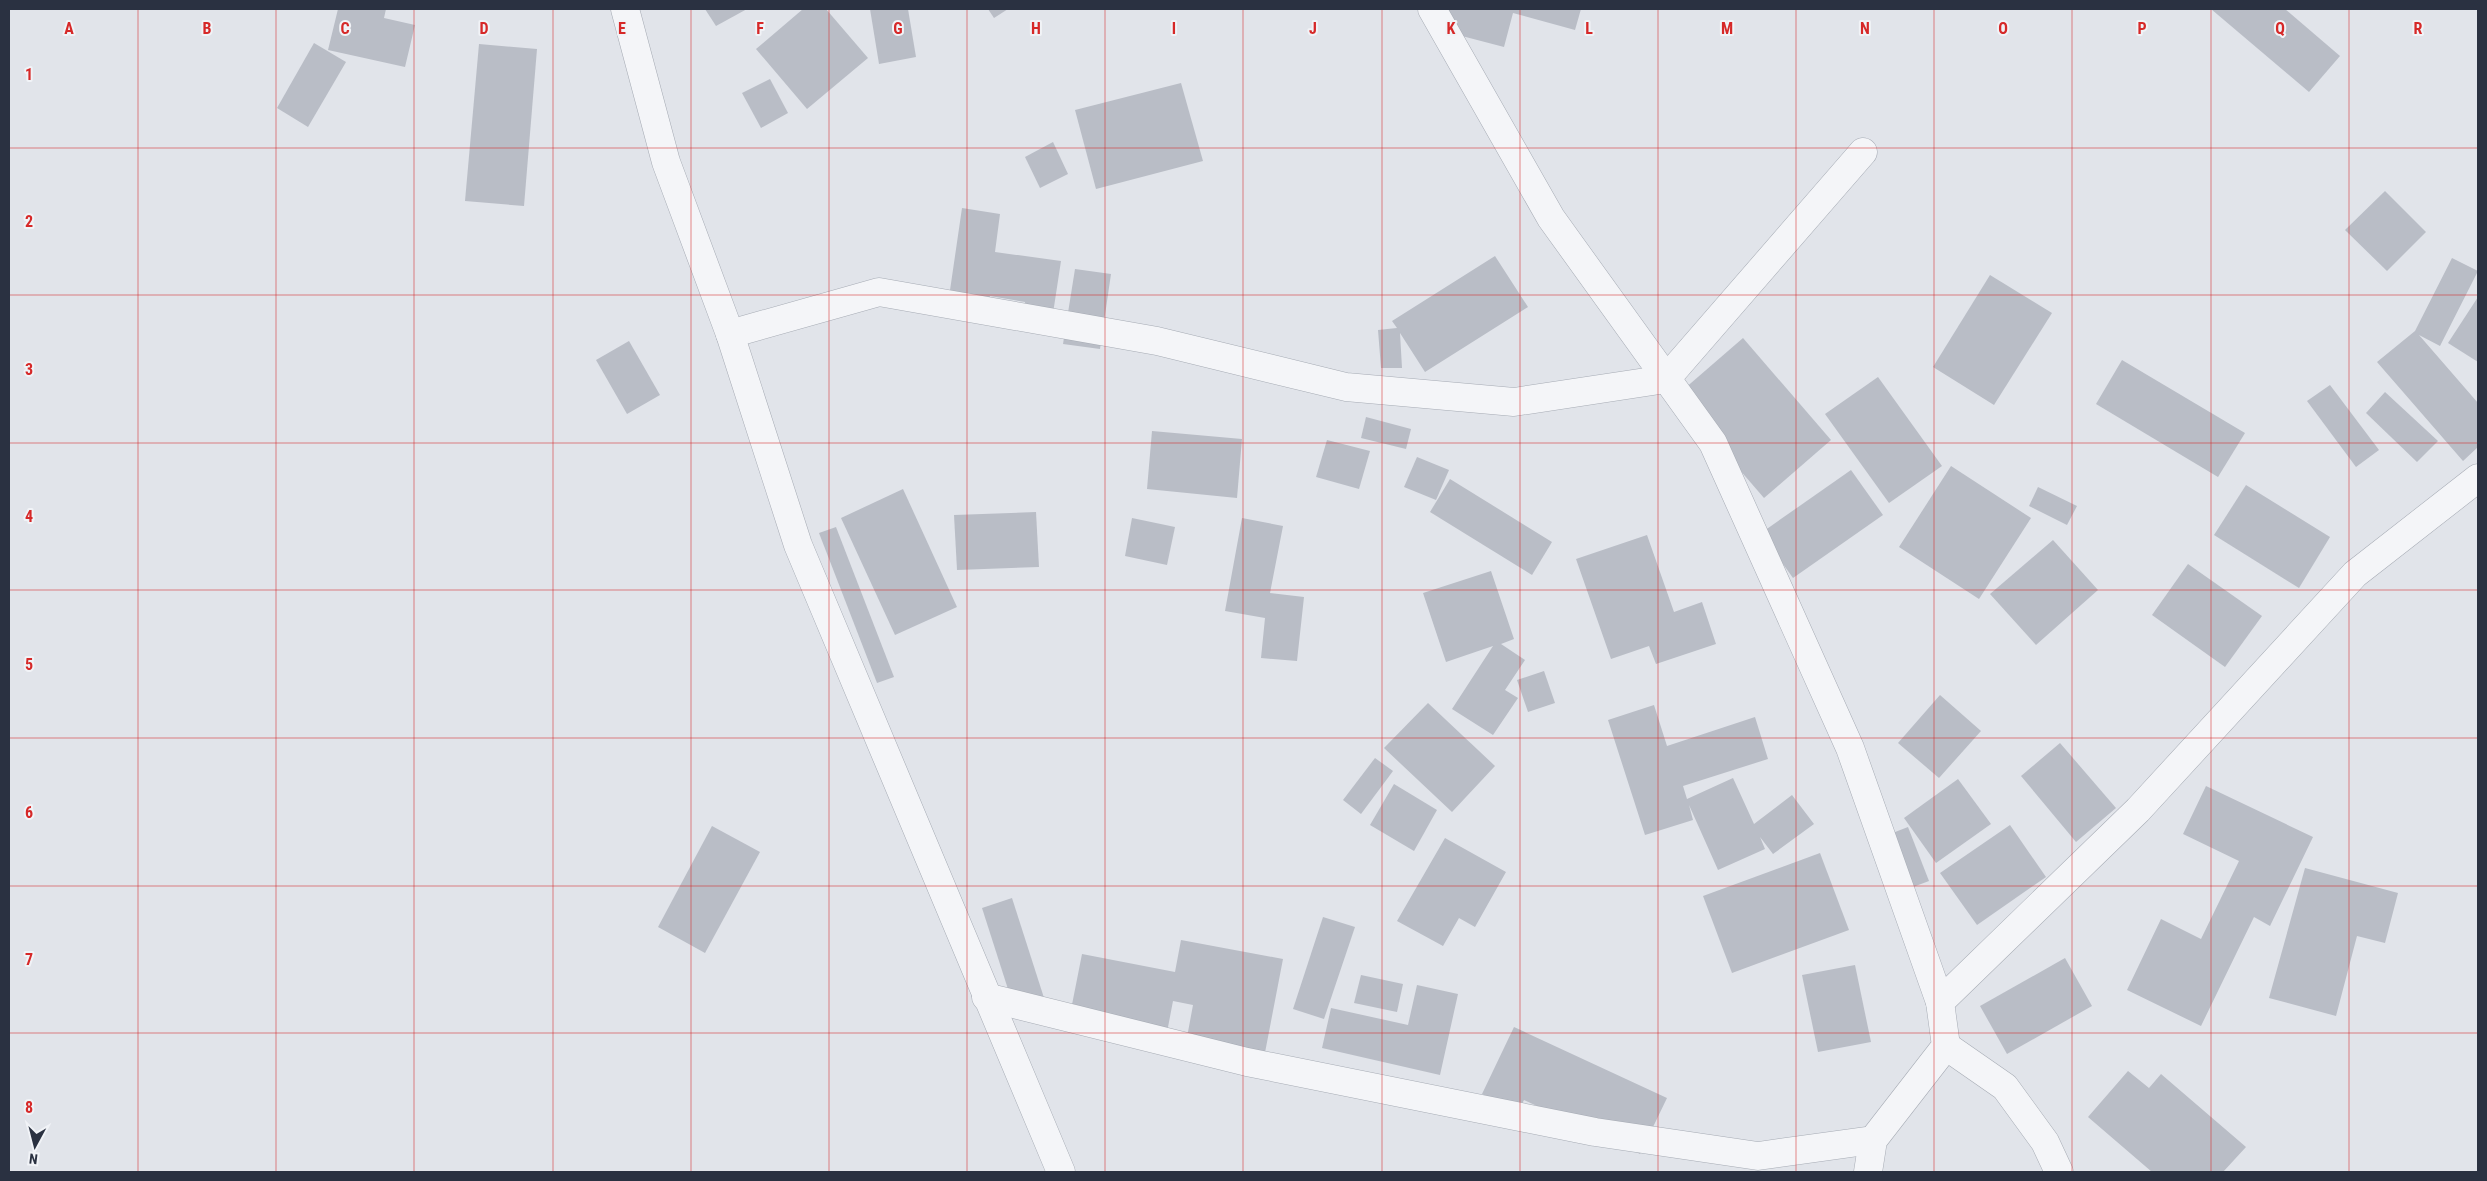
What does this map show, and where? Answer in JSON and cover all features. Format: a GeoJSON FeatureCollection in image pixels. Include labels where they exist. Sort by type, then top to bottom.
{"type":"FeatureCollection","features":[{"type":"Feature","properties":{"kind":"street"},"geometry":{"type":"LineString","coordinates":[[625,9],[666,162],[730,334],[798,545],[1061,1172]]}},
{"type":"Feature","properties":{"kind":"street"},"geometry":{"type":"LineString","coordinates":[[1432,9],[1551,218],[1713,443],[1850,748],[1940,1002],[1946,1046],[1873,1140],[1868,1172]]}},
{"type":"Feature","properties":{"kind":"street"},"geometry":{"type":"LineString","coordinates":[[730,334],[879,292],[1157,341],[1346,387],[1514,402],[1666,379],[1863,152]]}},
{"type":"Feature","properties":{"kind":"street"},"geometry":{"type":"LineString","coordinates":[[1940,1002],[2138,810],[2355,574],[2478,478]]}},
{"type":"Feature","properties":{"kind":"street"},"geometry":{"type":"LineString","coordinates":[[986,997],[1247,1062],[1595,1132],[1758,1156],[1873,1140]]}},
{"type":"Feature","properties":{"kind":"street"},"geometry":{"type":"LineString","coordinates":[[1946,1046],[2004,1087],[2045,1142],[2059,1172]]}},
{"type":"Feature","properties":{"kind":"building"},"geometry":{"type":"Polygon","coordinates":[[[338,9],[386,9],[384,18],[415,25],[405,67],[328,50],[338,9]]]}},
{"type":"Feature","properties":{"kind":"building"},"geometry":{"type":"Polygon","coordinates":[[[705,9],[747,9],[716,26],[705,9]]]}},
{"type":"Feature","properties":{"kind":"building"},"geometry":{"type":"Polygon","coordinates":[[[803,9],[826,9],[868,58],[807,109],[756,49],[803,9]]]}},
{"type":"Feature","properties":{"kind":"building"},"geometry":{"type":"Polygon","coordinates":[[[870,9],[908,9],[916,57],[879,64],[870,9]]]}},
{"type":"Feature","properties":{"kind":"building"},"geometry":{"type":"Polygon","coordinates":[[[988,9],[1008,9],[994,18],[988,9]]]}},
{"type":"Feature","properties":{"kind":"building"},"geometry":{"type":"Polygon","coordinates":[[[1445,9],[1581,9],[1575,30],[1513,13],[1504,47],[1439,30],[1445,9]]]}},
{"type":"Feature","properties":{"kind":"building"},"geometry":{"type":"Polygon","coordinates":[[[2211,9],[2285,9],[2340,56],[2309,92],[2211,9]]]}},
{"type":"Feature","properties":{"kind":"building"},"geometry":{"type":"Polygon","coordinates":[[[314,43],[346,62],[308,127],[277,108],[314,43]]]}},
{"type":"Feature","properties":{"kind":"building"},"geometry":{"type":"Polygon","coordinates":[[[479,44],[537,49],[524,206],[465,201],[479,44]]]}},
{"type":"Feature","properties":{"kind":"building"},"geometry":{"type":"Polygon","coordinates":[[[770,79],[788,113],[761,128],[742,93],[770,79]]]}},
{"type":"Feature","properties":{"kind":"building"},"geometry":{"type":"Polygon","coordinates":[[[1181,83],[1203,161],[1096,189],[1075,110],[1181,83]]]}},
{"type":"Feature","properties":{"kind":"building"},"geometry":{"type":"Polygon","coordinates":[[[1053,142],[1068,174],[1040,188],[1025,157],[1053,142]]]}},
{"type":"Feature","properties":{"kind":"building"},"geometry":{"type":"Polygon","coordinates":[[[2385,191],[2426,232],[2387,271],[2345,230],[2385,191]]]}},
{"type":"Feature","properties":{"kind":"building"},"geometry":{"type":"Polygon","coordinates":[[[962,208],[1000,214],[995,252],[1061,261],[1050,333],[1020,329],[1025,302],[990,296],[987,310],[948,304],[962,208]]]}},
{"type":"Feature","properties":{"kind":"building"},"geometry":{"type":"Polygon","coordinates":[[[1495,256],[1528,307],[1425,372],[1400,333],[1402,368],[1381,368],[1378,330],[1397,328],[1392,321],[1495,256]]]}},
{"type":"Feature","properties":{"kind":"building"},"geometry":{"type":"Polygon","coordinates":[[[2452,258],[2478,271],[2440,346],[2419,335],[2478,403],[2478,447],[2463,461],[2377,362],[2415,331],[2452,258]]]}},
{"type":"Feature","properties":{"kind":"building"},"geometry":{"type":"Polygon","coordinates":[[[1075,269],[1111,274],[1100,349],[1063,344],[1075,269]]]}},
{"type":"Feature","properties":{"kind":"building"},"geometry":{"type":"Polygon","coordinates":[[[1990,275],[2052,313],[1994,405],[1933,367],[1990,275]]]}},
{"type":"Feature","properties":{"kind":"building"},"geometry":{"type":"Polygon","coordinates":[[[2478,297],[2478,362],[2448,343],[2478,297]]]}},
{"type":"Feature","properties":{"kind":"building"},"geometry":{"type":"Polygon","coordinates":[[[1743,338],[1831,440],[1764,498],[1676,396],[1743,338]]]}},
{"type":"Feature","properties":{"kind":"building"},"geometry":{"type":"Polygon","coordinates":[[[629,341],[660,395],[627,414],[596,360],[629,341]]]}},
{"type":"Feature","properties":{"kind":"building"},"geometry":{"type":"Polygon","coordinates":[[[2122,360],[2245,433],[2218,477],[2096,404],[2122,360]]]}},
{"type":"Feature","properties":{"kind":"building"},"geometry":{"type":"Polygon","coordinates":[[[1878,377],[1942,466],[1889,503],[1825,414],[1878,377]]]}},
{"type":"Feature","properties":{"kind":"building"},"geometry":{"type":"Polygon","coordinates":[[[2330,385],[2379,450],[2356,467],[2307,401],[2330,385]]]}},
{"type":"Feature","properties":{"kind":"building"},"geometry":{"type":"Polygon","coordinates":[[[2385,392],[2438,441],[2417,462],[2366,413],[2385,392]]]}},
{"type":"Feature","properties":{"kind":"building"},"geometry":{"type":"Polygon","coordinates":[[[1366,417],[1411,429],[1406,449],[1361,438],[1366,417]]]}},
{"type":"Feature","properties":{"kind":"building"},"geometry":{"type":"Polygon","coordinates":[[[1152,431],[1242,439],[1237,498],[1147,489],[1152,431]]]}},
{"type":"Feature","properties":{"kind":"building"},"geometry":{"type":"Polygon","coordinates":[[[1327,440],[1370,451],[1359,489],[1316,477],[1327,440]]]}},
{"type":"Feature","properties":{"kind":"building"},"geometry":{"type":"Polygon","coordinates":[[[1417,457],[1449,470],[1436,500],[1404,487],[1417,457]]]}},
{"type":"Feature","properties":{"kind":"building"},"geometry":{"type":"Polygon","coordinates":[[[1951,466],[2031,518],[1979,599],[1899,547],[1951,466]]]}},
{"type":"Feature","properties":{"kind":"building"},"geometry":{"type":"Polygon","coordinates":[[[1851,470],[1883,515],[1793,578],[1761,533],[1851,470]]]}},
{"type":"Feature","properties":{"kind":"building"},"geometry":{"type":"Polygon","coordinates":[[[1450,479],[1552,542],[1532,575],[1430,512],[1450,479]]]}},
{"type":"Feature","properties":{"kind":"building"},"geometry":{"type":"Polygon","coordinates":[[[2246,485],[2330,537],[2299,588],[2214,535],[2246,485]]]}},
{"type":"Feature","properties":{"kind":"building"},"geometry":{"type":"Polygon","coordinates":[[[2038,487],[2077,506],[2067,525],[2029,506],[2038,487]]]}},
{"type":"Feature","properties":{"kind":"building"},"geometry":{"type":"Polygon","coordinates":[[[903,489],[957,607],[895,635],[841,518],[903,489]]]}},
{"type":"Feature","properties":{"kind":"building"},"geometry":{"type":"Polygon","coordinates":[[[1036,512],[1039,567],[957,570],[954,515],[1036,512]]]}},
{"type":"Feature","properties":{"kind":"building"},"geometry":{"type":"Polygon","coordinates":[[[1132,518],[1175,527],[1167,565],[1125,556],[1132,518]]]}},
{"type":"Feature","properties":{"kind":"building"},"geometry":{"type":"Polygon","coordinates":[[[1242,518],[1283,526],[1270,593],[1304,597],[1297,661],[1261,658],[1265,618],[1225,611],[1242,518]]]}},
{"type":"Feature","properties":{"kind":"building"},"geometry":{"type":"Polygon","coordinates":[[[836,527],[894,677],[877,683],[819,533],[836,527]]]}},
{"type":"Feature","properties":{"kind":"building"},"geometry":{"type":"Polygon","coordinates":[[[1647,535],[1674,612],[1702,602],[1716,644],[1656,664],[1649,646],[1611,659],[1576,559],[1647,535]]]}},
{"type":"Feature","properties":{"kind":"building"},"geometry":{"type":"Polygon","coordinates":[[[2053,540],[2098,590],[2036,645],[1990,594],[2053,540]]]}},
{"type":"Feature","properties":{"kind":"building"},"geometry":{"type":"Polygon","coordinates":[[[2188,564],[2262,616],[2225,667],[2152,615],[2188,564]]]}},
{"type":"Feature","properties":{"kind":"building"},"geometry":{"type":"Polygon","coordinates":[[[1491,571],[1514,639],[1501,644],[1525,660],[1505,690],[1518,698],[1493,735],[1452,709],[1493,646],[1446,662],[1423,593],[1491,571]]]}},
{"type":"Feature","properties":{"kind":"building"},"geometry":{"type":"Polygon","coordinates":[[[1544,671],[1555,703],[1528,712],[1517,680],[1544,671]]]}},
{"type":"Feature","properties":{"kind":"building"},"geometry":{"type":"Polygon","coordinates":[[[1940,695],[1981,731],[1939,778],[1898,743],[1940,695]]]}},
{"type":"Feature","properties":{"kind":"building"},"geometry":{"type":"Polygon","coordinates":[[[1428,703],[1495,766],[1452,812],[1384,748],[1428,703]]]}},
{"type":"Feature","properties":{"kind":"building"},"geometry":{"type":"Polygon","coordinates":[[[1654,705],[1667,746],[1755,717],[1768,759],[1683,786],[1687,799],[1733,778],[1754,824],[1792,795],[1814,824],[1773,854],[1760,837],[1765,849],[1718,870],[1689,805],[1693,820],[1645,835],[1608,720],[1654,705]]]}},
{"type":"Feature","properties":{"kind":"building"},"geometry":{"type":"Polygon","coordinates":[[[2060,743],[2116,808],[2076,842],[2021,776],[2060,743]]]}},
{"type":"Feature","properties":{"kind":"building"},"geometry":{"type":"Polygon","coordinates":[[[1375,758],[1393,771],[1361,814],[1343,800],[1375,758]]]}},
{"type":"Feature","properties":{"kind":"building"},"geometry":{"type":"Polygon","coordinates":[[[1958,779],[1991,824],[1936,863],[1904,818],[1958,779]]]}},
{"type":"Feature","properties":{"kind":"building"},"geometry":{"type":"Polygon","coordinates":[[[1394,784],[1437,810],[1414,851],[1370,825],[1394,784]]]}},
{"type":"Feature","properties":{"kind":"building"},"geometry":{"type":"Polygon","coordinates":[[[2206,786],[2313,837],[2270,926],[2254,917],[2201,1026],[2127,990],[2161,919],[2201,939],[2239,861],[2183,834],[2206,786]]]}},
{"type":"Feature","properties":{"kind":"building"},"geometry":{"type":"Polygon","coordinates":[[[2010,825],[2046,877],[1977,925],[1940,873],[2010,825]]]}},
{"type":"Feature","properties":{"kind":"building"},"geometry":{"type":"Polygon","coordinates":[[[712,826],[760,852],[705,953],[658,927],[712,826]]]}},
{"type":"Feature","properties":{"kind":"building"},"geometry":{"type":"Polygon","coordinates":[[[1908,827],[1929,881],[1897,893],[1877,839],[1908,827]]]}},
{"type":"Feature","properties":{"kind":"building"},"geometry":{"type":"Polygon","coordinates":[[[1445,838],[1506,872],[1475,927],[1459,918],[1443,946],[1397,921],[1445,838]]]}},
{"type":"Feature","properties":{"kind":"building"},"geometry":{"type":"Polygon","coordinates":[[[1820,853],[1849,930],[1732,973],[1703,896],[1820,853]]]}},
{"type":"Feature","properties":{"kind":"building"},"geometry":{"type":"Polygon","coordinates":[[[2305,868],[2398,893],[2385,943],[2357,936],[2336,1016],[2269,998],[2305,868]]]}},
{"type":"Feature","properties":{"kind":"building"},"geometry":{"type":"Polygon","coordinates":[[[1012,898],[1045,1001],[1015,1011],[982,908],[1012,898]]]}},
{"type":"Feature","properties":{"kind":"building"},"geometry":{"type":"Polygon","coordinates":[[[1323,917],[1355,927],[1324,1019],[1293,1009],[1323,917]]]}},
{"type":"Feature","properties":{"kind":"building"},"geometry":{"type":"Polygon","coordinates":[[[1181,940],[1283,959],[1263,1063],[1185,1048],[1193,1005],[1173,1001],[1164,1048],[1067,1030],[1082,954],[1175,972],[1181,940]]]}},
{"type":"Feature","properties":{"kind":"building"},"geometry":{"type":"Polygon","coordinates":[[[2065,958],[2092,1006],[2007,1054],[1980,1006],[2065,958]]]}},
{"type":"Feature","properties":{"kind":"building"},"geometry":{"type":"Polygon","coordinates":[[[1855,965],[1871,1042],[1818,1052],[1802,975],[1855,965]]]}},
{"type":"Feature","properties":{"kind":"building"},"geometry":{"type":"Polygon","coordinates":[[[1361,975],[1403,984],[1397,1012],[1354,1003],[1361,975]]]}},
{"type":"Feature","properties":{"kind":"building"},"geometry":{"type":"Polygon","coordinates":[[[1417,985],[1458,994],[1440,1075],[1322,1048],[1331,1008],[1408,1025],[1417,985]]]}},
{"type":"Feature","properties":{"kind":"building"},"geometry":{"type":"Polygon","coordinates":[[[1514,1027],[1667,1098],[1640,1154],[1524,1100],[1518,1111],[1482,1094],[1514,1027]]]}},
{"type":"Feature","properties":{"kind":"building"},"geometry":{"type":"Polygon","coordinates":[[[2128,1071],[2149,1088],[2161,1074],[2246,1147],[2223,1172],[2152,1172],[2088,1117],[2128,1071]]]}}]}
